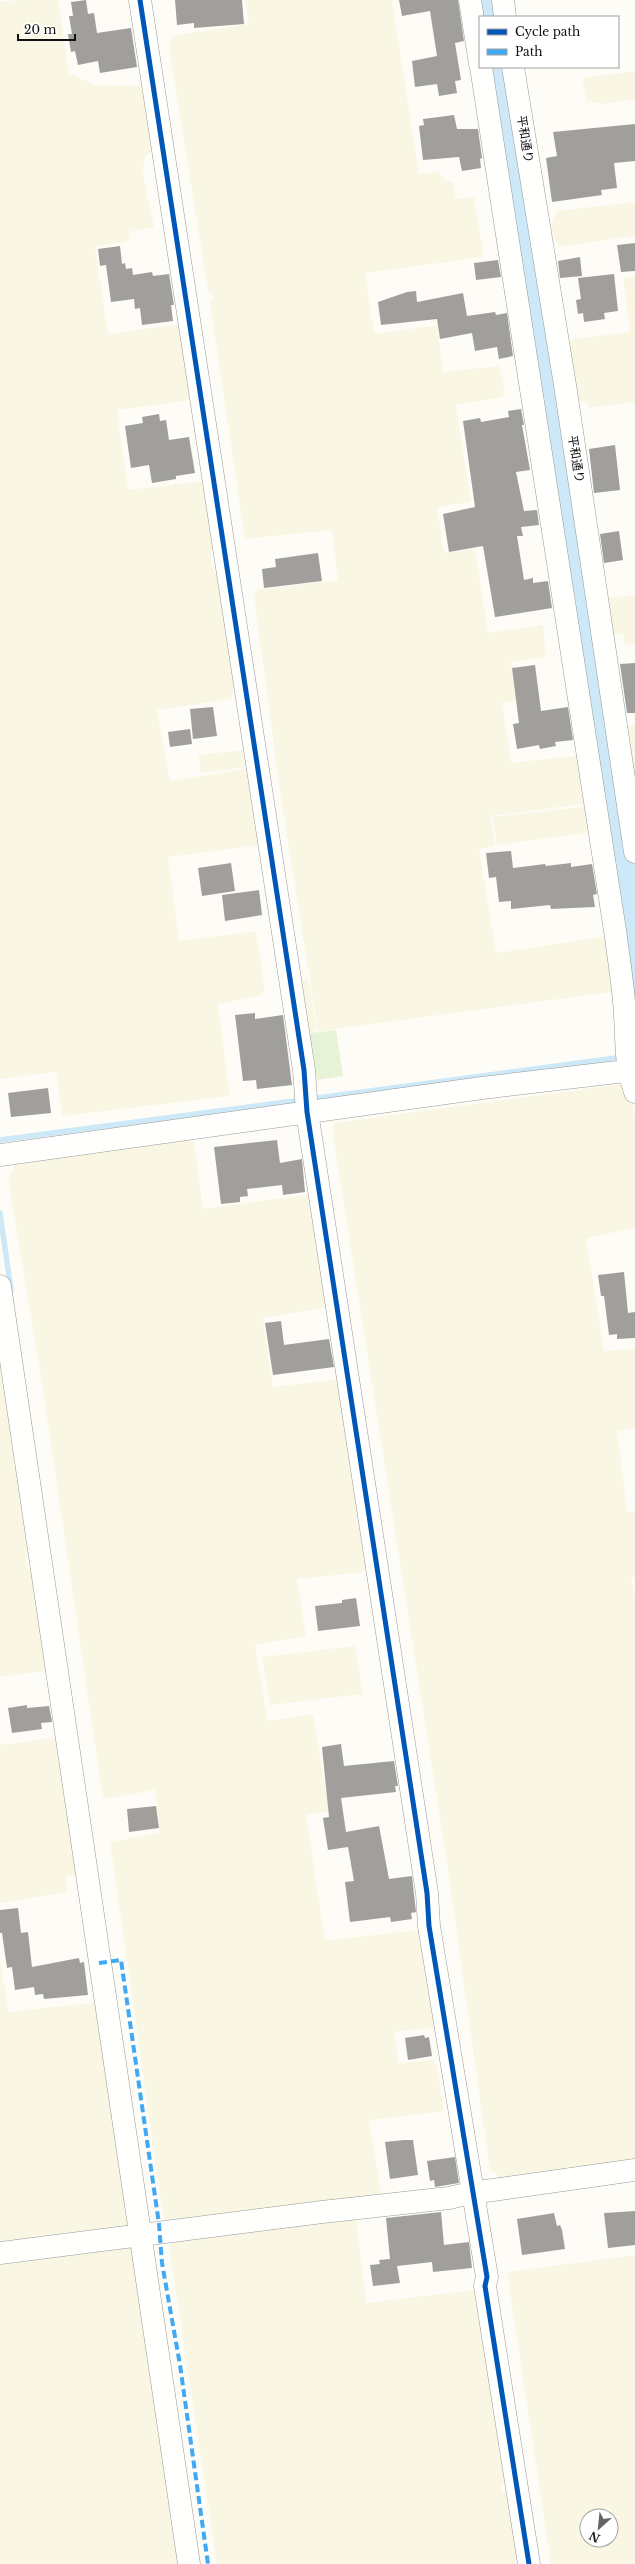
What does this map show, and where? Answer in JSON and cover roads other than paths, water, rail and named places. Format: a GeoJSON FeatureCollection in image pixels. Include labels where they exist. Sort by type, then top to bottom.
{"type":"FeatureCollection","features":[{"type":"Feature","properties":{"kind":"street"},"geometry":{"type":"LineString","coordinates":[[140,0],[148,42],[192,349],[304,1070],[306,1104],[478,2192],[487,2277],[485,2286],[529,2564]]}},
{"type":"Feature","properties":{"kind":"street"},"geometry":{"type":"LineString","coordinates":[[470,0],[479,58]]}},
{"type":"Feature","properties":{"kind":"street"},"geometry":{"type":"LineString","coordinates":[[503,0],[506,16]]}},
{"type":"Feature","properties":{"kind":"street"},"geometry":{"type":"LineString","coordinates":[[480,68],[616,937],[626,1016],[629,1063],[635,1092]]}},
{"type":"Feature","properties":{"kind":"street","name":"平和通り"},"geometry":{"type":"LineString","coordinates":[[514,68],[565,385],[635,852]]}},
{"type":"Feature","properties":{"kind":"street"},"geometry":{"type":"LineString","coordinates":[[0,1155],[306,1104],[482,1088],[629,1063]]}},
{"type":"Feature","properties":{"kind":"street"},"geometry":{"type":"LineString","coordinates":[[0,1286],[84,1842],[99,1963],[140,2221],[146,2234],[189,2564]]}},
{"type":"Feature","properties":{"kind":"street"},"geometry":{"type":"LineString","coordinates":[[0,2253],[449,2198],[478,2192],[635,2170]]}},
{"type":"Feature","properties":{"kind":"waterway"},"geometry":{"type":"LineString","coordinates":[[488,0],[490,16]]}},
{"type":"Feature","properties":{"kind":"waterway"},"geometry":{"type":"LineString","coordinates":[[498,68],[635,976]]}},
{"type":"Feature","properties":{"kind":"waterway"},"geometry":{"type":"LineString","coordinates":[[310,1099],[623,1057]]}},
{"type":"Feature","properties":{"kind":"waterway"},"geometry":{"type":"LineString","coordinates":[[0,1140],[302,1100]]}},
{"type":"Feature","properties":{"kind":"waterway"},"geometry":{"type":"LineString","coordinates":[[0,1213],[11,1290]]}}]}
